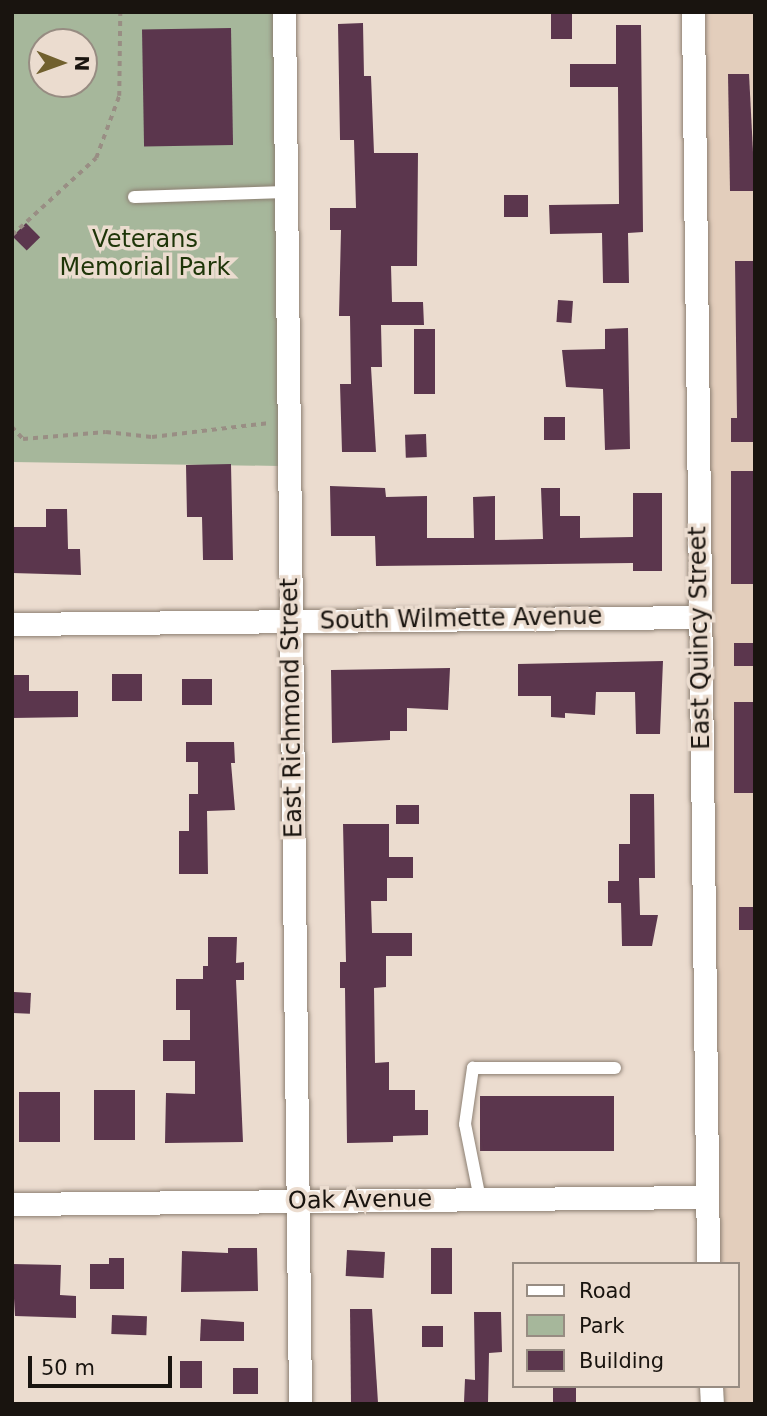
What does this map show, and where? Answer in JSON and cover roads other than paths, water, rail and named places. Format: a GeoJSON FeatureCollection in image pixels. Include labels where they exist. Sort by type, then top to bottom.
{"type":"FeatureCollection","features":[{"type":"Feature","properties":{"kind":"street","name":"East Richmond Street"},"geometry":{"type":"LineString","coordinates":[[284,12],[300,1404]]}},
{"type":"Feature","properties":{"kind":"street","name":"East Quincy Street"},"geometry":{"type":"LineString","coordinates":[[693,12],[708,1262]]}},
{"type":"Feature","properties":{"kind":"street","name":"South Wilmette Avenue"},"geometry":{"type":"LineString","coordinates":[[12,624],[700,617]]}},
{"type":"Feature","properties":{"kind":"street","name":"Oak Avenue"},"geometry":{"type":"LineString","coordinates":[[12,1204],[707,1197]]}},
{"type":"Feature","properties":{"kind":"lane"},"geometry":{"type":"LineString","coordinates":[[134,197],[286,192]]}},
{"type":"Feature","properties":{"kind":"lane"},"geometry":{"type":"LineString","coordinates":[[480,1199],[465,1124],[473,1068],[615,1068]]}},
{"type":"Feature","properties":{"kind":"park label","name":"Veterans Memorial Park"},"geometry":{"type":"Point","coordinates":[145,254]}}]}
